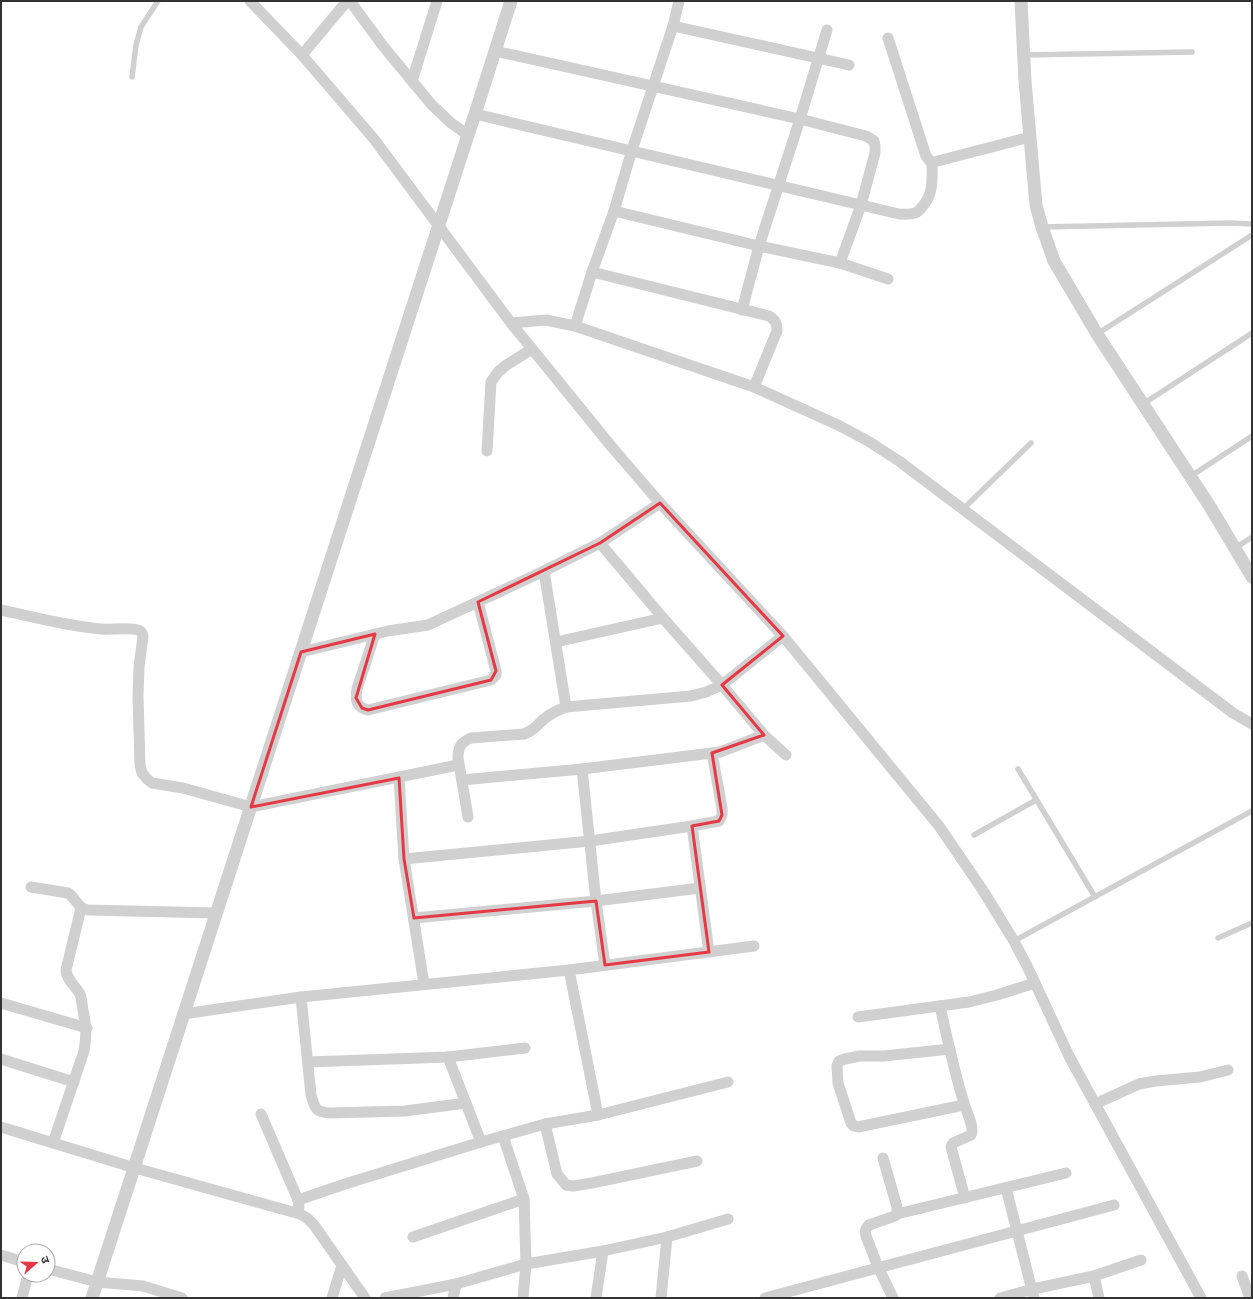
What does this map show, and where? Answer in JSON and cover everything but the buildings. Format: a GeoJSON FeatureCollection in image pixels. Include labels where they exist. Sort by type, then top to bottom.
{"type":"FeatureCollection","features":[{"type":"Feature","properties":{"kind":"street"},"geometry":{"type":"LineString","coordinates":[[250,1],[302,55],[374,139],[510,323],[611,446],[660,503],[783,636],[939,826],[982,889],[1014,941],[1069,1056],[1201,1298]]}},
{"type":"Feature","properties":{"kind":"street"},"geometry":{"type":"LineString","coordinates":[[302,55],[348,1],[383,46],[441,115],[468,135]]}},
{"type":"Feature","properties":{"kind":"street"},"geometry":{"type":"LineString","coordinates":[[412,81],[437,1]]}},
{"type":"Feature","properties":{"kind":"street"},"geometry":{"type":"LineString","coordinates":[[92,1298],[511,1]]}},
{"type":"Feature","properties":{"kind":"street"},"geometry":{"type":"LineString","coordinates":[[575,326],[674,26],[679,1]]}},
{"type":"Feature","properties":{"kind":"street"},"geometry":{"type":"LineString","coordinates":[[1022,1],[1024,55],[1036,205],[1054,261],[1097,334],[1190,476],[1252,577]]}},
{"type":"Feature","properties":{"kind":"street"},"geometry":{"type":"LineString","coordinates":[[674,26],[849,65]]}},
{"type":"Feature","properties":{"kind":"street"},"geometry":{"type":"LineString","coordinates":[[742,310],[760,246],[827,30]]}},
{"type":"Feature","properties":{"kind":"street"},"geometry":{"type":"LineString","coordinates":[[888,38],[926,156],[928,160],[932,162]]}},
{"type":"Feature","properties":{"kind":"street"},"geometry":{"type":"LineString","coordinates":[[495,51],[800,119],[866,136],[874,141],[875,153],[861,205],[840,263]]}},
{"type":"Feature","properties":{"kind":"street"},"geometry":{"type":"LineString","coordinates":[[475,114],[899,214],[911,214],[919,211],[926,202],[931,193],[932,162]]}},
{"type":"Feature","properties":{"kind":"street"},"geometry":{"type":"LineString","coordinates":[[932,162],[1030,137]]}},
{"type":"Feature","properties":{"kind":"street"},"geometry":{"type":"LineString","coordinates":[[614,211],[760,246],[840,263],[888,279]]}},
{"type":"Feature","properties":{"kind":"street"},"geometry":{"type":"LineString","coordinates":[[592,272],[769,316],[774,319],[776,322],[777,331],[754,388]]}},
{"type":"Feature","properties":{"kind":"street"},"geometry":{"type":"LineString","coordinates":[[510,323],[546,320],[575,326],[754,388],[838,425],[868,441],[899,461],[1233,713],[1252,724]]}},
{"type":"Feature","properties":{"kind":"street"},"geometry":{"type":"LineString","coordinates":[[486,450],[490,382],[505,366],[532,349]]}},
{"type":"Feature","properties":{"kind":"street"},"geometry":{"type":"LineString","coordinates":[[301,652],[388,631],[428,625],[600,543],[660,503]]}},
{"type":"Feature","properties":{"kind":"street"},"geometry":{"type":"LineString","coordinates":[[600,543],[764,735],[786,755]]}},
{"type":"Feature","properties":{"kind":"street"},"geometry":{"type":"LineString","coordinates":[[544,571],[566,706]]}},
{"type":"Feature","properties":{"kind":"street"},"geometry":{"type":"LineString","coordinates":[[375,634],[357,690],[356,698],[358,704],[362,708],[368,710],[492,680],[496,675],[496,671],[478,602]]}},
{"type":"Feature","properties":{"kind":"street"},"geometry":{"type":"LineString","coordinates":[[1,610],[100,629],[130,629],[139,630],[142,632],[143,636],[138,696],[140,765],[142,773],[147,780],[152,783],[183,788],[251,807],[458,765]]}},
{"type":"Feature","properties":{"kind":"street"},"geometry":{"type":"LineString","coordinates":[[556,642],[663,618]]}},
{"type":"Feature","properties":{"kind":"street"},"geometry":{"type":"LineString","coordinates":[[468,817],[458,765],[458,748],[466,740],[471,738],[524,734],[531,732],[549,715],[566,706],[691,696],[706,692],[722,685],[783,636]]}},
{"type":"Feature","properties":{"kind":"street"},"geometry":{"type":"LineString","coordinates":[[462,780],[582,769],[720,752],[764,735]]}},
{"type":"Feature","properties":{"kind":"street"},"geometry":{"type":"LineString","coordinates":[[404,859],[590,841],[719,821],[722,815],[722,808],[712,753]]}},
{"type":"Feature","properties":{"kind":"street"},"geometry":{"type":"LineString","coordinates":[[582,769],[596,901],[605,965]]}},
{"type":"Feature","properties":{"kind":"street"},"geometry":{"type":"LineString","coordinates":[[398,778],[404,859],[424,984]]}},
{"type":"Feature","properties":{"kind":"street"},"geometry":{"type":"LineString","coordinates":[[692,826],[709,952]]}},
{"type":"Feature","properties":{"kind":"street"},"geometry":{"type":"LineString","coordinates":[[30,887],[68,893],[72,895],[81,908],[88,910],[216,913]]}},
{"type":"Feature","properties":{"kind":"street"},"geometry":{"type":"LineString","coordinates":[[414,918],[596,901],[700,888]]}},
{"type":"Feature","properties":{"kind":"street"},"geometry":{"type":"LineString","coordinates":[[53,1143],[84,1051],[86,1038],[87,1028],[80,995],[69,980],[66,970],[81,908]]}},
{"type":"Feature","properties":{"kind":"street"},"geometry":{"type":"LineString","coordinates":[[183,1014],[301,997],[569,970],[754,946]]}},
{"type":"Feature","properties":{"kind":"street"},"geometry":{"type":"LineString","coordinates":[[569,970],[598,1115]]}},
{"type":"Feature","properties":{"kind":"street"},"geometry":{"type":"LineString","coordinates":[[858,1017],[969,1002],[1035,983]]}},
{"type":"Feature","properties":{"kind":"street"},"geometry":{"type":"LineString","coordinates":[[301,997],[311,1095],[316,1109],[320,1112],[405,1111],[466,1103]]}},
{"type":"Feature","properties":{"kind":"street"},"geometry":{"type":"LineString","coordinates":[[1,1003],[87,1028]]}},
{"type":"Feature","properties":{"kind":"street"},"geometry":{"type":"LineString","coordinates":[[940,1006],[953,1066],[964,1105],[973,1129],[971,1136],[953,1143],[951,1148],[965,1198]]}},
{"type":"Feature","properties":{"kind":"street"},"geometry":{"type":"LineString","coordinates":[[308,1062],[448,1056],[525,1048]]}},
{"type":"Feature","properties":{"kind":"street"},"geometry":{"type":"LineString","coordinates":[[950,1049],[884,1056],[860,1056],[845,1059],[837,1066],[838,1083],[854,1126],[964,1105]]}},
{"type":"Feature","properties":{"kind":"street"},"geometry":{"type":"LineString","coordinates":[[448,1056],[481,1142]]}},
{"type":"Feature","properties":{"kind":"street"},"geometry":{"type":"LineString","coordinates":[[1,1059],[74,1082]]}},
{"type":"Feature","properties":{"kind":"street"},"geometry":{"type":"LineString","coordinates":[[1095,1104],[1139,1084],[1156,1080],[1200,1077],[1228,1070]]}},
{"type":"Feature","properties":{"kind":"street"},"geometry":{"type":"LineString","coordinates":[[298,1200],[481,1142],[545,1124],[598,1115],[728,1082]]}},
{"type":"Feature","properties":{"kind":"street"},"geometry":{"type":"LineString","coordinates":[[261,1114],[298,1200],[300,1214]]}},
{"type":"Feature","properties":{"kind":"street"},"geometry":{"type":"LineString","coordinates":[[545,1124],[557,1174],[561,1181],[566,1185],[573,1186],[592,1183],[697,1161]]}},
{"type":"Feature","properties":{"kind":"street"},"geometry":{"type":"LineString","coordinates":[[1,1128],[135,1168],[300,1214],[314,1225],[365,1298]]}},
{"type":"Feature","properties":{"kind":"street"},"geometry":{"type":"LineString","coordinates":[[503,1136],[524,1199],[526,1264],[523,1298]]}},
{"type":"Feature","properties":{"kind":"street"},"geometry":{"type":"LineString","coordinates":[[883,1158],[897,1207],[897,1214]]}},
{"type":"Feature","properties":{"kind":"street"},"geometry":{"type":"LineString","coordinates":[[893,1298],[878,1267],[866,1236],[865,1230],[869,1225],[897,1214],[1066,1173]]}},
{"type":"Feature","properties":{"kind":"street"},"geometry":{"type":"LineString","coordinates":[[1006,1188],[1034,1293]]}},
{"type":"Feature","properties":{"kind":"street"},"geometry":{"type":"LineString","coordinates":[[412,1238],[524,1199]]}},
{"type":"Feature","properties":{"kind":"street"},"geometry":{"type":"LineString","coordinates":[[765,1298],[1114,1205]]}},
{"type":"Feature","properties":{"kind":"street"},"geometry":{"type":"LineString","coordinates":[[385,1298],[456,1284],[526,1264],[603,1251],[667,1237],[728,1219]]}},
{"type":"Feature","properties":{"kind":"street"},"geometry":{"type":"LineString","coordinates":[[661,1298],[667,1237]]}},
{"type":"Feature","properties":{"kind":"street"},"geometry":{"type":"LineString","coordinates":[[596,1298],[603,1251]]}},
{"type":"Feature","properties":{"kind":"street"},"geometry":{"type":"LineString","coordinates":[[1,1255],[16,1260]]}},
{"type":"Feature","properties":{"kind":"street"},"geometry":{"type":"LineString","coordinates":[[1000,1298],[1034,1293],[1094,1276],[1141,1260]]}},
{"type":"Feature","properties":{"kind":"street"},"geometry":{"type":"LineString","coordinates":[[332,1298],[342,1265]]}},
{"type":"Feature","properties":{"kind":"street"},"geometry":{"type":"LineString","coordinates":[[56,1271],[97,1282],[143,1286],[182,1298]]}},
{"type":"Feature","properties":{"kind":"street"},"geometry":{"type":"LineString","coordinates":[[1094,1276],[1099,1298]]}},
{"type":"Feature","properties":{"kind":"street"},"geometry":{"type":"LineString","coordinates":[[1242,1276],[1250,1298]]}},
{"type":"Feature","properties":{"kind":"street"},"geometry":{"type":"LineString","coordinates":[[22,1298],[26,1283]]}},
{"type":"Feature","properties":{"kind":"street"},"geometry":{"type":"LineString","coordinates":[[453,1298],[456,1284]]}},
{"type":"Feature","properties":{"kind":"lane"},"geometry":{"type":"LineString","coordinates":[[132,77],[136,45],[141,28],[158,1]]}},
{"type":"Feature","properties":{"kind":"lane"},"geometry":{"type":"LineString","coordinates":[[1024,55],[1192,52]]}},
{"type":"Feature","properties":{"kind":"lane"},"geometry":{"type":"LineString","coordinates":[[1042,227],[1230,223],[1252,224]]}},
{"type":"Feature","properties":{"kind":"lane"},"geometry":{"type":"LineString","coordinates":[[1097,334],[1252,235]]}},
{"type":"Feature","properties":{"kind":"lane"},"geometry":{"type":"LineString","coordinates":[[1143,404],[1252,334]]}},
{"type":"Feature","properties":{"kind":"lane"},"geometry":{"type":"LineString","coordinates":[[1190,476],[1252,436]]}},
{"type":"Feature","properties":{"kind":"lane"},"geometry":{"type":"LineString","coordinates":[[962,510],[1031,443]]}},
{"type":"Feature","properties":{"kind":"lane"},"geometry":{"type":"LineString","coordinates":[[1235,548],[1252,537]]}},
{"type":"Feature","properties":{"kind":"lane"},"geometry":{"type":"LineString","coordinates":[[1018,769],[1095,897]]}},
{"type":"Feature","properties":{"kind":"lane"},"geometry":{"type":"LineString","coordinates":[[974,835],[1036,800]]}},
{"type":"Feature","properties":{"kind":"lane"},"geometry":{"type":"LineString","coordinates":[[1014,941],[1252,811]]}},
{"type":"Feature","properties":{"kind":"lane"},"geometry":{"type":"LineString","coordinates":[[1218,938],[1252,923]]}},
{"type":"Feature","properties":{"kind":"highlighted area"},"geometry":{"type":"Polygon","coordinates":[[[660,503],[783,636],[722,685],[764,735],[712,753],[722,815],[719,821],[692,826],[709,952],[605,965],[596,901],[414,918],[404,859],[399,778],[251,807],[301,652],[375,634],[356,698],[362,708],[368,710],[491,680],[496,671],[478,602],[600,543],[660,503]]]}}]}
